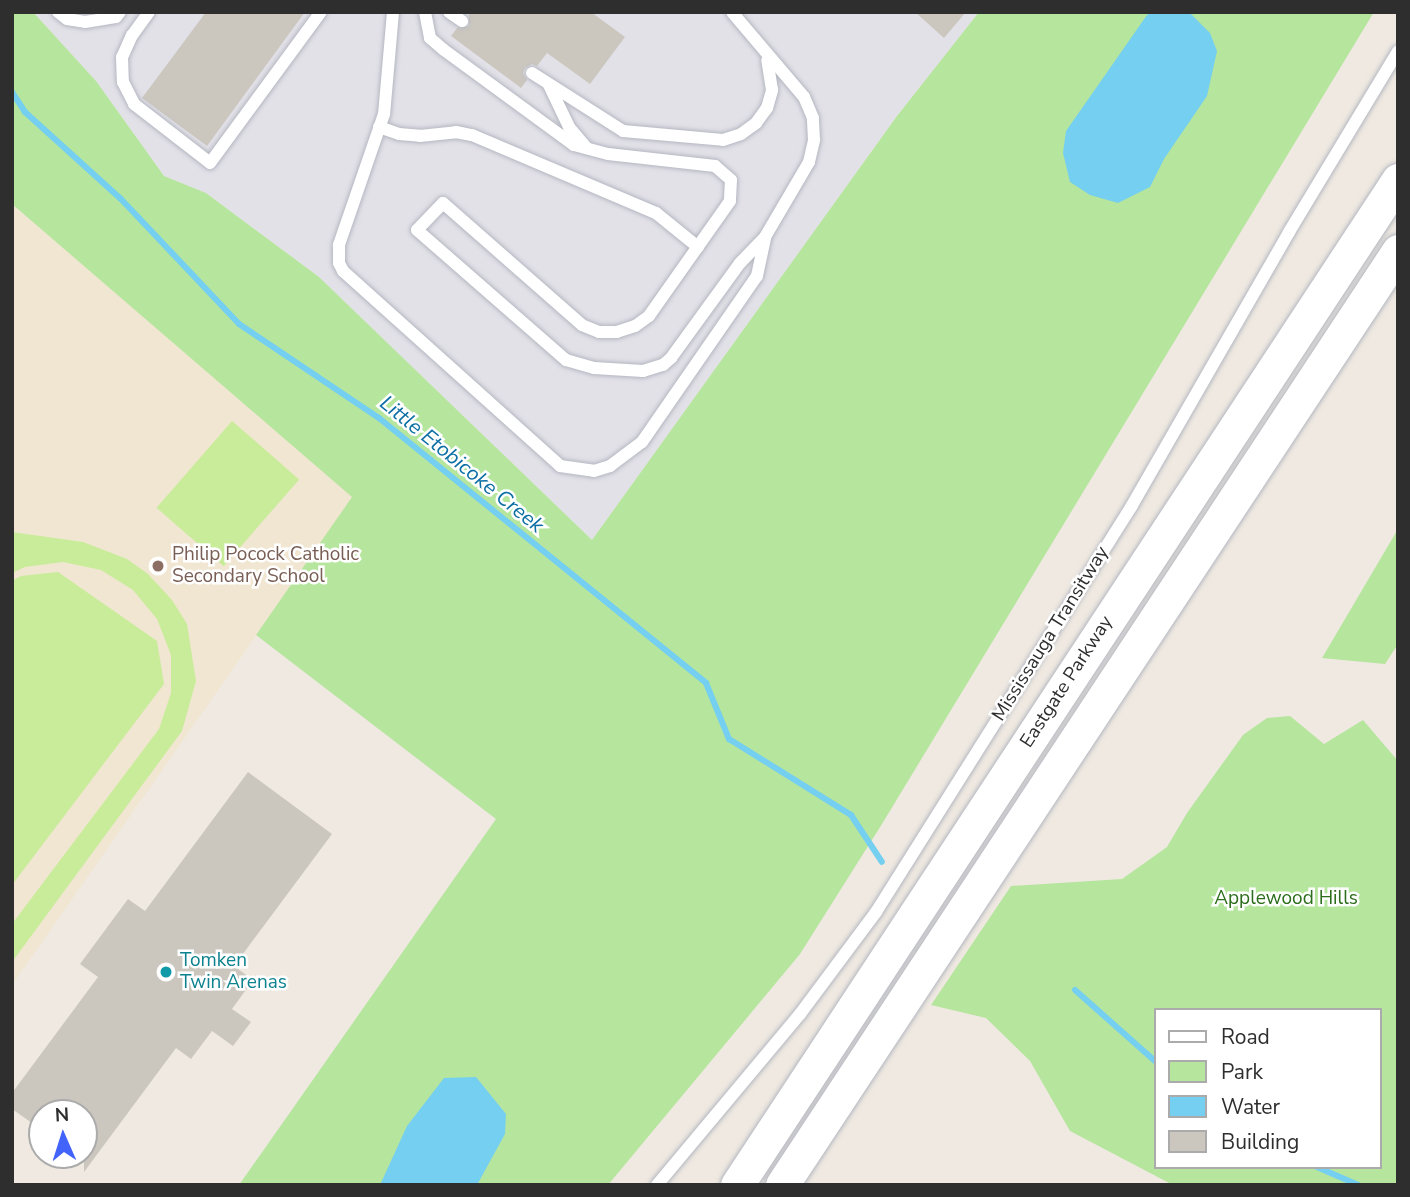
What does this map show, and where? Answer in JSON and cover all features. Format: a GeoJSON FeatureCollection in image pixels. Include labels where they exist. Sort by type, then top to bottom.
{"type":"FeatureCollection","features":[{"type":"Feature","properties":{"kind":"main road","name":"Eastgate Parkway"},"geometry":{"type":"LineString","coordinates":[[737,1185],[1398,180]]}},
{"type":"Feature","properties":{"kind":"main road","name":"Eastgate Parkway"},"geometry":{"type":"LineString","coordinates":[[782,1185],[1398,251]]}},
{"type":"Feature","properties":{"kind":"lane"},"geometry":{"type":"LineString","coordinates":[[58,12],[67,19],[85,22],[116,18],[120,12]]}},
{"type":"Feature","properties":{"kind":"lane"},"geometry":{"type":"LineString","coordinates":[[149,12],[132,35],[122,57],[123,82],[134,104],[210,163],[321,12]]}},
{"type":"Feature","properties":{"kind":"lane"},"geometry":{"type":"LineString","coordinates":[[393,12],[384,114],[340,245],[338,254],[343,271],[560,466],[577,471],[594,471],[610,466],[642,442],[757,276],[765,237]]}},
{"type":"Feature","properties":{"kind":"lane"},"geometry":{"type":"LineString","coordinates":[[425,12],[430,38],[443,50],[574,145],[590,151],[715,166],[727,174],[733,187],[730,201],[698,247],[649,316],[635,326],[617,332],[599,332],[582,325],[443,203],[417,230],[566,360],[594,368],[642,372],[663,365],[671,358],[740,262],[765,237],[809,162],[814,140],[813,118],[804,97],[732,12]]}},
{"type":"Feature","properties":{"kind":"lane"},"geometry":{"type":"LineString","coordinates":[[449,12],[462,21]]}},
{"type":"Feature","properties":{"kind":"lane","name":"Mississauga Transitway"},"geometry":{"type":"LineString","coordinates":[[657,1185],[800,1014],[876,912],[1131,507],[1282,244],[1398,51]]}},
{"type":"Feature","properties":{"kind":"lane"},"geometry":{"type":"LineString","coordinates":[[533,73],[623,131],[723,140],[741,134],[756,123],[767,107],[772,80],[764,53]]}},
{"type":"Feature","properties":{"kind":"lane"},"geometry":{"type":"LineString","coordinates":[[549,85],[569,127],[590,151]]}},
{"type":"Feature","properties":{"kind":"lane"},"geometry":{"type":"LineString","coordinates":[[379,127],[399,134],[420,136],[456,131],[472,135],[656,214],[698,247]]}},
{"type":"Feature","properties":{"kind":"shaded area"},"geometry":{"type":"Polygon","coordinates":[[[33,12],[979,12],[897,116],[592,540],[319,277],[206,193],[164,176],[96,81],[33,12]]]}},
{"type":"Feature","properties":{"kind":"shaded area","name":"Philip Pocock Catholic Secondary School"},"geometry":{"type":"Polygon","coordinates":[[[12,204],[353,497],[12,985],[12,204]]]}},
{"type":"Feature","properties":{"kind":"green space"},"geometry":{"type":"Polygon","coordinates":[[[12,12],[33,12],[96,81],[164,176],[206,193],[319,277],[592,540],[897,116],[979,12],[1374,12],[882,824],[800,954],[608,1185],[239,1185],[496,819],[256,635],[352,497],[12,204],[12,12]]]}},
{"type":"Feature","properties":{"kind":"green space"},"geometry":{"type":"Polygon","coordinates":[[[232,421],[299,479],[224,566],[157,508],[232,421]]]}},
{"type":"Feature","properties":{"kind":"green space"},"geometry":{"type":"Polygon","coordinates":[[[1398,529],[1398,644],[1385,664],[1322,658],[1398,529]]]}},
{"type":"Feature","properties":{"kind":"green space"},"geometry":{"type":"Polygon","coordinates":[[[12,532],[83,542],[127,559],[148,574],[172,600],[187,624],[196,681],[182,731],[12,962],[12,924],[159,729],[171,693],[171,655],[157,619],[133,590],[101,570],[63,562],[25,567],[12,573],[12,532]]]}},
{"type":"Feature","properties":{"kind":"green space"},"geometry":{"type":"Polygon","coordinates":[[[58,572],[157,641],[164,684],[12,885],[12,581],[21,576],[58,572]]]}},
{"type":"Feature","properties":{"kind":"green space","name":"Applewood Hills"},"geometry":{"type":"Polygon","coordinates":[[[1290,716],[1324,744],[1363,720],[1398,761],[1398,1185],[1173,1185],[1070,1131],[1030,1061],[986,1018],[931,1005],[1011,886],[1122,879],[1167,847],[1187,813],[1243,735],[1267,718],[1290,716]]]}},
{"type":"Feature","properties":{"kind":"water"},"geometry":{"type":"Polygon","coordinates":[[[1152,12],[1189,12],[1210,33],[1217,51],[1207,96],[1164,159],[1150,187],[1118,203],[1090,195],[1070,182],[1063,153],[1066,131],[1147,15],[1152,12]]]}},
{"type":"Feature","properties":{"kind":"water"},"geometry":{"type":"Polygon","coordinates":[[[476,1077],[506,1114],[505,1134],[477,1185],[380,1185],[407,1126],[444,1078],[476,1077]]]}},
{"type":"Feature","properties":{"kind":"building"},"geometry":{"type":"Polygon","coordinates":[[[206,12],[305,12],[207,146],[142,98],[206,12]]]}},
{"type":"Feature","properties":{"kind":"building"},"geometry":{"type":"Polygon","coordinates":[[[469,12],[591,12],[625,37],[590,84],[547,53],[537,66],[532,64],[525,68],[523,73],[527,80],[521,88],[451,36],[457,28],[469,26],[469,12]]]}},
{"type":"Feature","properties":{"kind":"building"},"geometry":{"type":"Polygon","coordinates":[[[915,12],[966,12],[944,38],[915,12]]]}},
{"type":"Feature","properties":{"kind":"building","name":"Tomken Twin Arenas"},"geometry":{"type":"Polygon","coordinates":[[[248,772],[332,834],[234,966],[253,980],[232,1009],[251,1022],[233,1046],[212,1031],[191,1059],[176,1048],[98,1153],[98,1099],[28,1099],[28,1120],[12,1109],[12,1093],[98,977],[80,964],[128,899],[145,911],[248,772]]]}},
{"type":"Feature","properties":{"kind":"waterway","name":"Little Etobicoke Creek"},"geometry":{"type":"LineString","coordinates":[[12,92],[25,112],[120,198],[239,324],[379,418],[706,683],[729,739],[851,815],[882,862]]}},
{"type":"Feature","properties":{"kind":"waterway","name":"Little Etobicoke Creek"},"geometry":{"type":"LineString","coordinates":[[1075,990],[1154,1060]]}},
{"type":"Feature","properties":{"kind":"waterway","name":"Little Etobicoke Creek"},"geometry":{"type":"LineString","coordinates":[[1322,1169],[1358,1185]]}},
{"type":"Feature","properties":{"kind":"place","name":"Philip Pocock Catholic Secondary School"},"geometry":{"type":"Point","coordinates":[158,566]}},
{"type":"Feature","properties":{"kind":"place","name":"Tomken Twin Arenas"},"geometry":{"type":"Point","coordinates":[166,972]}}]}
